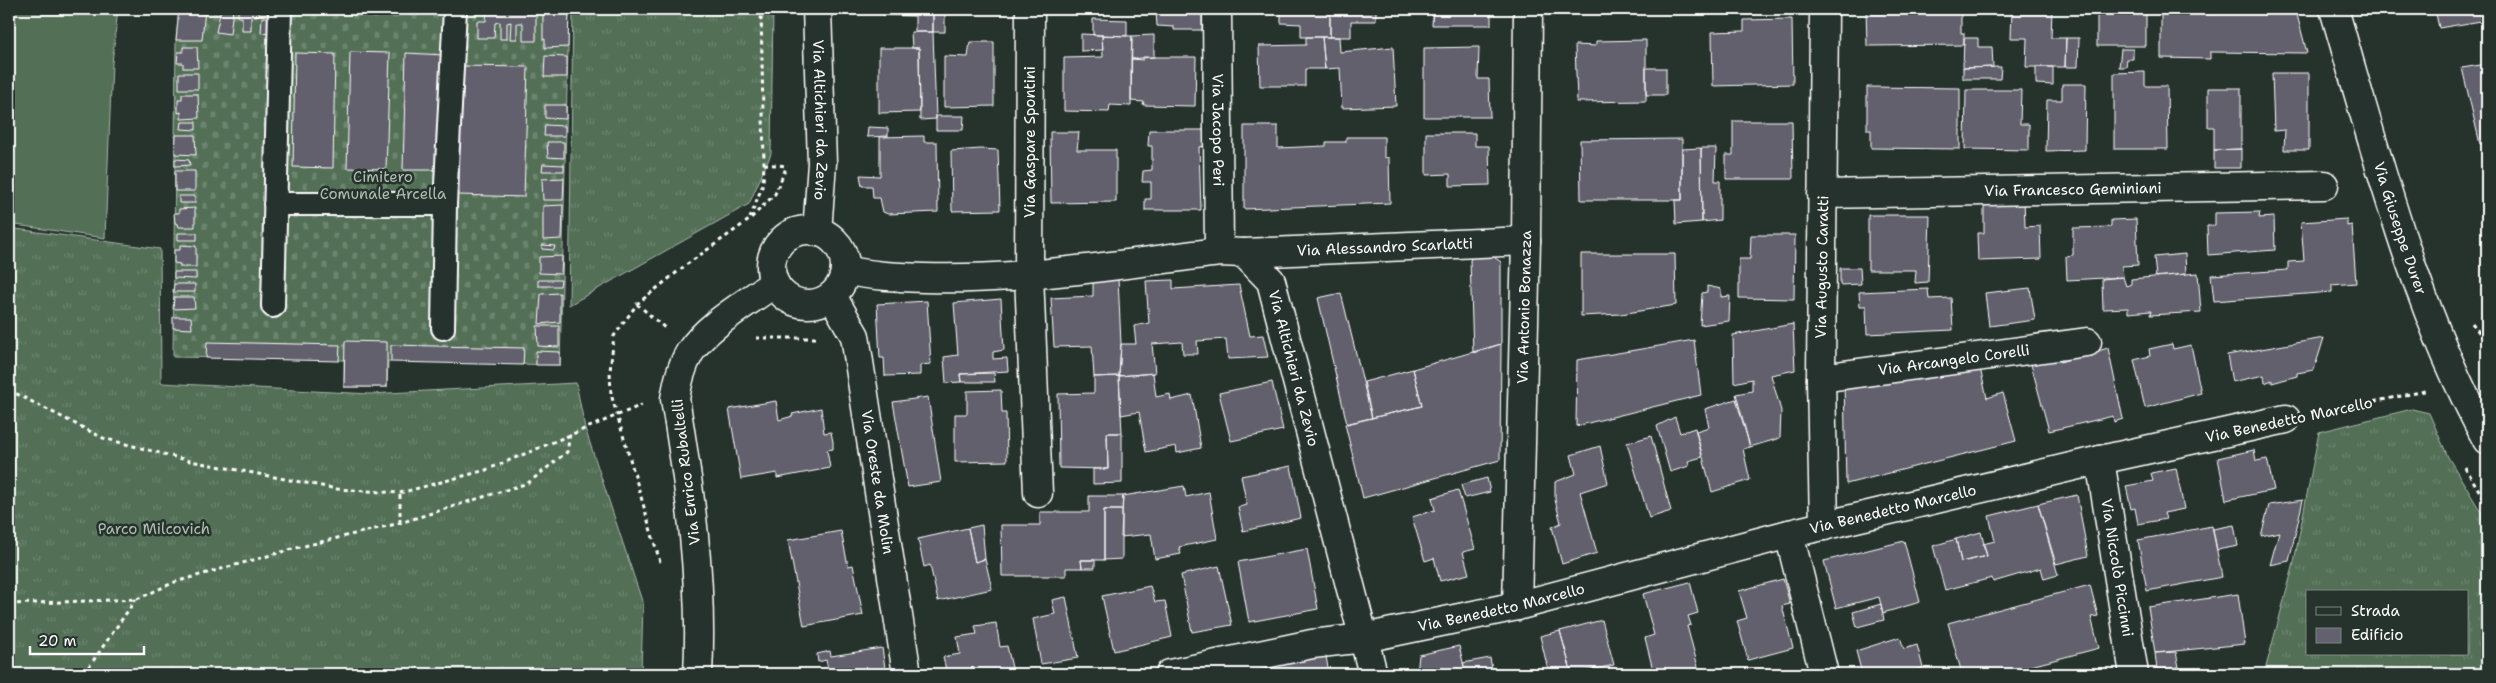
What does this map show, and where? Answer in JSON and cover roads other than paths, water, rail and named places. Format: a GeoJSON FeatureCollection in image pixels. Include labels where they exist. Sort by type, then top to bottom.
{"type":"FeatureCollection","features":[{"type":"Feature","properties":{"kind":"street"},"geometry":{"type":"LineString","coordinates":[[273,306],[280,9]]}},
{"type":"Feature","properties":{"kind":"street"},"geometry":{"type":"LineString","coordinates":[[443,328],[445,204],[456,9]]}},
{"type":"Feature","properties":{"kind":"street","name":"Via Altichieri da Zevio"},"geometry":{"type":"LineString","coordinates":[[817,9],[822,163],[817,232]]}},
{"type":"Feature","properties":{"kind":"street","name":"Via Gaspare Spontini"},"geometry":{"type":"LineString","coordinates":[[1029,275],[1030,9]]}},
{"type":"Feature","properties":{"kind":"street","name":"Via Jacopo Peri"},"geometry":{"type":"LineString","coordinates":[[1217,9],[1231,253]]}},
{"type":"Feature","properties":{"kind":"street","name":"Via Antonio Bonazza"},"geometry":{"type":"LineString","coordinates":[[1517,606],[1526,242],[1528,9]]}},
{"type":"Feature","properties":{"kind":"street","name":"Via Augusto Caratti"},"geometry":{"type":"LineString","coordinates":[[1824,9],[1821,378],[1824,526]]}},
{"type":"Feature","properties":{"kind":"street","name":"Via Giuseppe Durer"},"geometry":{"type":"LineString","coordinates":[[2334,9],[2416,282],[2458,382],[2487,440]]}},
{"type":"Feature","properties":{"kind":"street","name":"Via Francesco Geminiani"},"geometry":{"type":"LineString","coordinates":[[1822,194],[2324,185]]}},
{"type":"Feature","properties":{"kind":"street"},"geometry":{"type":"LineString","coordinates":[[274,204],[445,204]]}},
{"type":"Feature","properties":{"kind":"street"},"geometry":{"type":"LineString","coordinates":[[804,231],[817,232],[829,237],[838,246],[844,258],[845,270],[842,281],[832,296],[817,303],[803,304],[791,300],[774,283],[771,267],[774,254],[781,242],[791,235],[804,231]]}},
{"type":"Feature","properties":{"kind":"street","name":"Via Alessandro Scarlatti"},"geometry":{"type":"LineString","coordinates":[[1231,253],[1526,242]]}},
{"type":"Feature","properties":{"kind":"street"},"geometry":{"type":"LineString","coordinates":[[845,270],[868,276],[949,278],[1029,275],[1231,253]]}},
{"type":"Feature","properties":{"kind":"street","name":"Via Altichieri da Zevio"},"geometry":{"type":"LineString","coordinates":[[1231,253],[1271,281],[1372,674]]}},
{"type":"Feature","properties":{"kind":"street"},"geometry":{"type":"LineString","coordinates":[[1029,275],[1038,493]]}},
{"type":"Feature","properties":{"kind":"street","name":"Via Enrico Rubaltelli"},"geometry":{"type":"LineString","coordinates":[[698,674],[697,559],[675,399],[679,376],[690,351],[701,339],[718,324],[774,283]]}},
{"type":"Feature","properties":{"kind":"street","name":"Via Oreste da Molin"},"geometry":{"type":"LineString","coordinates":[[832,296],[848,321],[856,344],[908,674]]}},
{"type":"Feature","properties":{"kind":"street","name":"Via Arcangelo Corelli"},"geometry":{"type":"LineString","coordinates":[[1821,378],[2087,342]]}},
{"type":"Feature","properties":{"kind":"street","name":"Via Benedetto Marcello"},"geometry":{"type":"LineString","coordinates":[[1364,638],[1517,606],[1789,534],[2100,460],[2286,419]]}},
{"type":"Feature","properties":{"kind":"street","name":"Via Niccolò Piccinni"},"geometry":{"type":"LineString","coordinates":[[2100,460],[2134,674]]}},
{"type":"Feature","properties":{"kind":"street"},"geometry":{"type":"LineString","coordinates":[[1789,534],[1824,674]]}},
{"type":"Feature","properties":{"kind":"street"},"geometry":{"type":"LineString","coordinates":[[1170,674],[1312,644],[1364,638]]}},
{"type":"Feature","properties":{"kind":"park label","name":"Cimitero Comunale Arcella"},"geometry":{"type":"Point","coordinates":[383,186]}},
{"type":"Feature","properties":{"kind":"park label","name":"Parco Milcovich"},"geometry":{"type":"Point","coordinates":[154,529]}}]}
